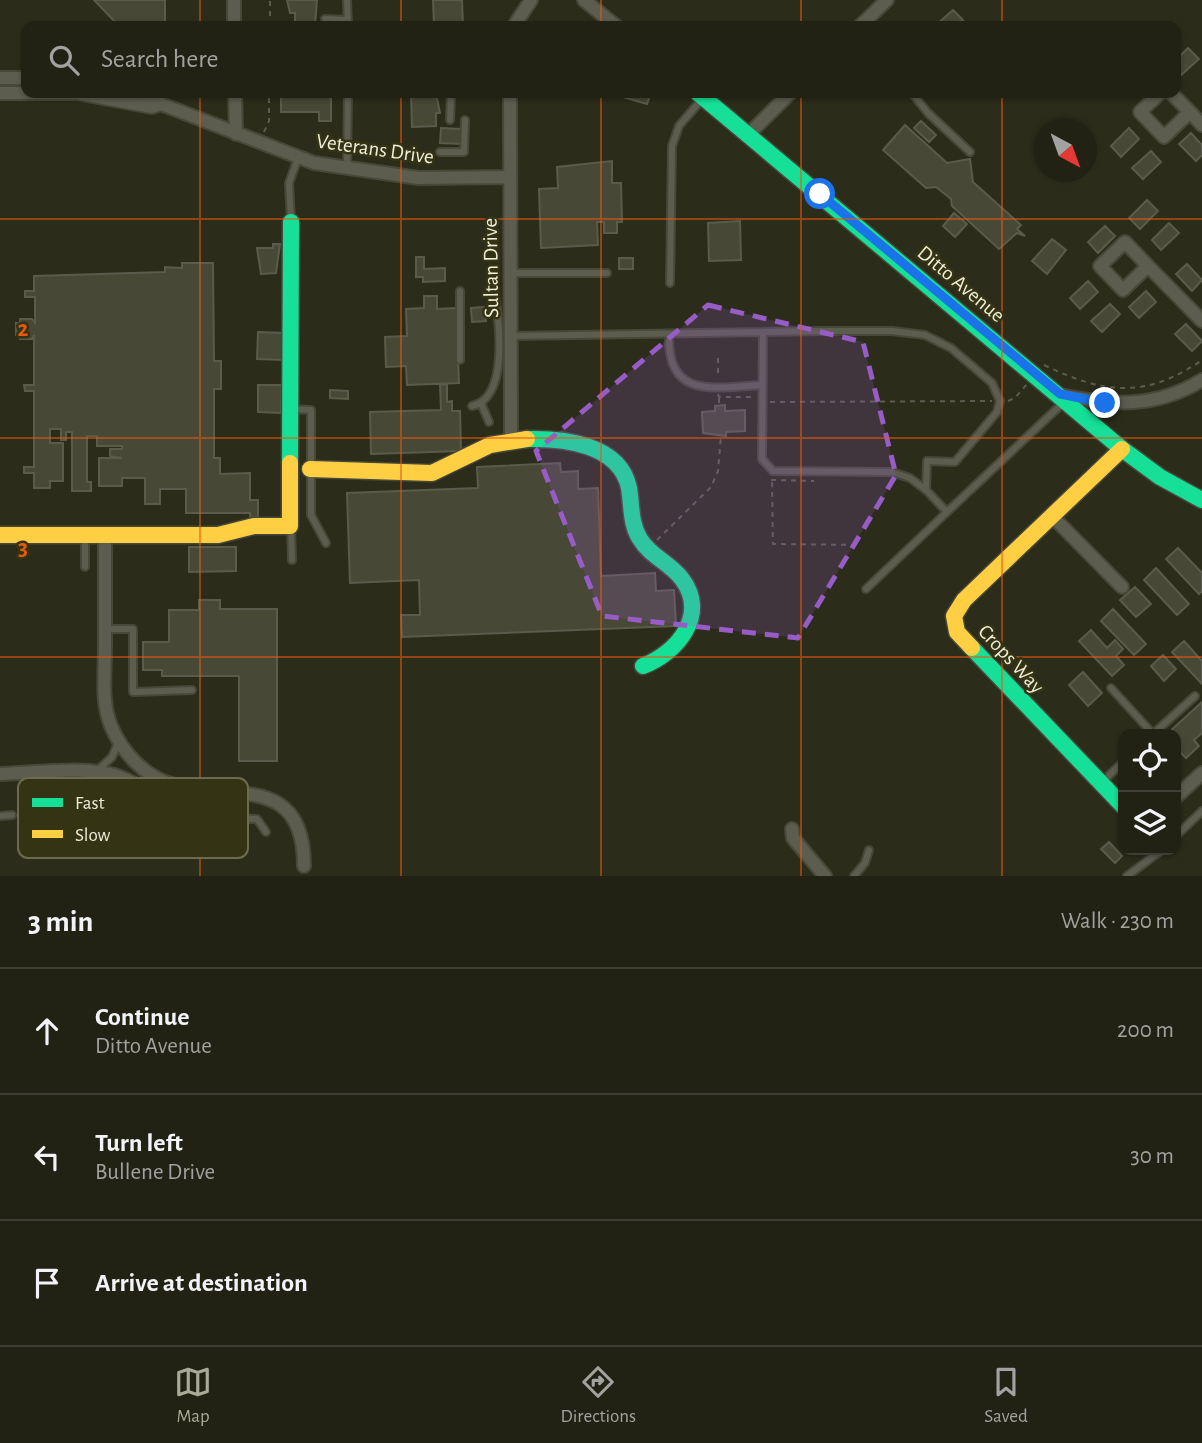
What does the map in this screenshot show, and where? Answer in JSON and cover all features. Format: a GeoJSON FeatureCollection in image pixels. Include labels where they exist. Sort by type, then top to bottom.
{"type":"FeatureCollection","features":[{"type":"Feature","properties":{"kind":"street"},"geometry":{"type":"LineString","coordinates":[[234,0],[234,21]]}},
{"type":"Feature","properties":{"kind":"street"},"geometry":{"type":"LineString","coordinates":[[517,21],[531,0]]}},
{"type":"Feature","properties":{"kind":"street"},"geometry":{"type":"LineString","coordinates":[[584,0],[610,21]]}},
{"type":"Feature","properties":{"kind":"street"},"geometry":{"type":"LineString","coordinates":[[869,21],[887,0]]}},
{"type":"Feature","properties":{"kind":"street"},"geometry":{"type":"LineString","coordinates":[[0,78],[21,78]]}},
{"type":"Feature","properties":{"kind":"street","name":"Veterans Drive"},"geometry":{"type":"LineString","coordinates":[[0,93],[21,93]]}},
{"type":"Feature","properties":{"kind":"street","name":"Veterans Drive"},"geometry":{"type":"LineString","coordinates":[[104,98],[152,107],[161,104]]}},
{"type":"Feature","properties":{"kind":"street","name":"Veterans Drive"},"geometry":{"type":"LineString","coordinates":[[155,98],[161,104],[298,158],[419,178],[510,177]]}},
{"type":"Feature","properties":{"kind":"street"},"geometry":{"type":"LineString","coordinates":[[235,98],[236,134]]}},
{"type":"Feature","properties":{"kind":"street","name":"Sultan Drive"},"geometry":{"type":"LineString","coordinates":[[510,98],[511,442]]}},
{"type":"Feature","properties":{"kind":"street","name":"Ditto Avenue"},"geometry":{"type":"LineString","coordinates":[[705,98],[1122,449],[1160,477],[1202,500]]}},
{"type":"Feature","properties":{"kind":"street"},"geometry":{"type":"LineString","coordinates":[[749,134],[785,98]]}},
{"type":"Feature","properties":{"kind":"street"},"geometry":{"type":"LineString","coordinates":[[1155,98],[1140,112],[1164,137],[1190,112]]}},
{"type":"Feature","properties":{"kind":"street"},"geometry":{"type":"LineString","coordinates":[[1176,98],[1202,125]]}},
{"type":"Feature","properties":{"kind":"street"},"geometry":{"type":"LineString","coordinates":[[0,535],[218,535],[254,526],[290,526],[291,222]]}},
{"type":"Feature","properties":{"kind":"street"},"geometry":{"type":"LineString","coordinates":[[1148,266],[1202,321]]}},
{"type":"Feature","properties":{"kind":"street"},"geometry":{"type":"LineString","coordinates":[[1063,397],[1105,403],[1154,401],[1202,380]]}},
{"type":"Feature","properties":{"kind":"street"},"geometry":{"type":"LineString","coordinates":[[1096,426],[1105,403]]}},
{"type":"Feature","properties":{"kind":"street"},"geometry":{"type":"LineString","coordinates":[[310,469],[435,473],[447,469],[474,451],[543,438],[581,444],[612,459],[627,479],[633,526],[648,549],[681,575],[690,593],[691,616],[688,628],[674,650],[643,666]]}},
{"type":"Feature","properties":{"kind":"street","name":"Crops Way"},"geometry":{"type":"LineString","coordinates":[[1118,801],[957,632],[954,616],[964,600],[1122,449]]}},
{"type":"Feature","properties":{"kind":"street"},"geometry":{"type":"LineString","coordinates":[[1052,516],[1122,587]]}},
{"type":"Feature","properties":{"kind":"street"},"geometry":{"type":"LineString","coordinates":[[105,536],[105,702],[119,741],[135,762],[159,778]]}},
{"type":"Feature","properties":{"kind":"street"},"geometry":{"type":"LineString","coordinates":[[0,774],[95,772],[123,778]]}},
{"type":"Feature","properties":{"kind":"street"},"geometry":{"type":"LineString","coordinates":[[1181,792],[1202,773]]}},
{"type":"Feature","properties":{"kind":"street"},"geometry":{"type":"LineString","coordinates":[[248,793],[271,800],[282,807],[298,827],[304,848],[305,871]]}},
{"type":"Feature","properties":{"kind":"street"},"geometry":{"type":"LineString","coordinates":[[792,830],[793,838],[825,876]]}},
{"type":"Feature","properties":{"kind":"lane"},"geometry":{"type":"LineString","coordinates":[[347,0],[348,21]]}},
{"type":"Feature","properties":{"kind":"lane"},"geometry":{"type":"LineString","coordinates":[[325,19],[336,21]]}},
{"type":"Feature","properties":{"kind":"lane"},"geometry":{"type":"LineString","coordinates":[[347,168],[348,98]]}},
{"type":"Feature","properties":{"kind":"lane"},"geometry":{"type":"LineString","coordinates":[[450,120],[451,98]]}},
{"type":"Feature","properties":{"kind":"lane"},"geometry":{"type":"LineString","coordinates":[[670,283],[672,146],[679,127],[699,98]]}},
{"type":"Feature","properties":{"kind":"lane"},"geometry":{"type":"LineString","coordinates":[[916,98],[928,113],[970,152]]}},
{"type":"Feature","properties":{"kind":"lane"},"geometry":{"type":"LineString","coordinates":[[440,152],[464,152],[465,120]]}},
{"type":"Feature","properties":{"kind":"lane"},"geometry":{"type":"LineString","coordinates":[[291,222],[289,183],[298,158]]}},
{"type":"Feature","properties":{"kind":"lane"},"geometry":{"type":"LineString","coordinates":[[510,273],[607,273]]}},
{"type":"Feature","properties":{"kind":"lane"},"geometry":{"type":"LineString","coordinates":[[472,406],[481,402],[498,375],[498,311],[494,290]]}},
{"type":"Feature","properties":{"kind":"lane"},"geometry":{"type":"LineString","coordinates":[[460,291],[460,360]]}},
{"type":"Feature","properties":{"kind":"lane"},"geometry":{"type":"LineString","coordinates":[[511,336],[892,331],[925,335],[951,348],[992,383],[1000,401],[998,412],[955,462],[927,461],[926,490]]}},
{"type":"Feature","properties":{"kind":"lane"},"geometry":{"type":"LineString","coordinates":[[762,332],[762,459],[769,470],[892,471],[910,478],[947,512]]}},
{"type":"Feature","properties":{"kind":"lane"},"geometry":{"type":"LineString","coordinates":[[669,335],[668,356],[673,370],[681,380],[718,387],[761,385]]}},
{"type":"Feature","properties":{"kind":"lane"},"geometry":{"type":"LineString","coordinates":[[866,589],[1063,397]]}},
{"type":"Feature","properties":{"kind":"lane"},"geometry":{"type":"LineString","coordinates":[[481,402],[489,422]]}},
{"type":"Feature","properties":{"kind":"lane"},"geometry":{"type":"LineString","coordinates":[[290,409],[312,410],[311,515],[326,543]]}},
{"type":"Feature","properties":{"kind":"lane"},"geometry":{"type":"LineString","coordinates":[[290,526],[292,560]]}},
{"type":"Feature","properties":{"kind":"lane"},"geometry":{"type":"LineString","coordinates":[[85,536],[85,567]]}},
{"type":"Feature","properties":{"kind":"lane"},"geometry":{"type":"LineString","coordinates":[[105,629],[133,629],[133,692],[192,690]]}},
{"type":"Feature","properties":{"kind":"lane"},"geometry":{"type":"LineString","coordinates":[[1111,688],[1148,729]]}},
{"type":"Feature","properties":{"kind":"lane"},"geometry":{"type":"LineString","coordinates":[[1159,729],[1195,696]]}},
{"type":"Feature","properties":{"kind":"lane"},"geometry":{"type":"LineString","coordinates":[[95,772],[112,757],[119,741]]}},
{"type":"Feature","properties":{"kind":"lane"},"geometry":{"type":"LineString","coordinates":[[1101,783],[1118,767]]}},
{"type":"Feature","properties":{"kind":"lane"},"geometry":{"type":"LineString","coordinates":[[1181,831],[1202,811]]}},
{"type":"Feature","properties":{"kind":"lane"},"geometry":{"type":"LineString","coordinates":[[0,816],[12,816]]}},
{"type":"Feature","properties":{"kind":"lane"},"geometry":{"type":"LineString","coordinates":[[248,818],[257,819],[266,832]]}},
{"type":"Feature","properties":{"kind":"lane"},"geometry":{"type":"LineString","coordinates":[[854,876],[865,863],[869,850]]}},
{"type":"Feature","properties":{"kind":"lane"},"geometry":{"type":"LineString","coordinates":[[1127,876],[1155,855]]}},
{"type":"Feature","properties":{"kind":"path"},"geometry":{"type":"LineString","coordinates":[[270,0],[270,21]]}},
{"type":"Feature","properties":{"kind":"path"},"geometry":{"type":"LineString","coordinates":[[258,142],[269,121],[269,98]]}},
{"type":"Feature","properties":{"kind":"path"},"geometry":{"type":"LineString","coordinates":[[718,358],[719,405]]}},
{"type":"Feature","properties":{"kind":"path"},"geometry":{"type":"LineString","coordinates":[[719,397],[755,397],[755,402],[1000,401],[1015,398],[1044,365],[1088,384],[1136,389],[1169,380],[1202,360]]}},
{"type":"Feature","properties":{"kind":"path"},"geometry":{"type":"LineString","coordinates":[[648,549],[711,487],[718,471],[721,436]]}},
{"type":"Feature","properties":{"kind":"path"},"geometry":{"type":"LineString","coordinates":[[766,477],[772,481],[773,544],[858,545]]}},
{"type":"Feature","properties":{"kind":"highlighted area"},"geometry":{"type":"Polygon","coordinates":[[[708,305],[863,342],[896,475],[798,638],[602,616],[536,451],[708,305]]]}},
{"type":"Feature","properties":{"kind":"building"},"geometry":{"type":"Polygon","coordinates":[[[94,0],[165,0],[165,21],[114,21],[94,0]]]}},
{"type":"Feature","properties":{"kind":"building"},"geometry":{"type":"Polygon","coordinates":[[[287,0],[317,0],[315,21],[295,21],[295,13],[290,13],[287,0]]]}},
{"type":"Feature","properties":{"kind":"building"},"geometry":{"type":"Polygon","coordinates":[[[433,0],[462,0],[463,21],[434,21],[433,0]]]}},
{"type":"Feature","properties":{"kind":"building"},"geometry":{"type":"Polygon","coordinates":[[[953,10],[963,20],[962,21],[940,21],[953,10]]]}},
{"type":"Feature","properties":{"kind":"building"},"geometry":{"type":"Polygon","coordinates":[[[1188,48],[1199,59],[1181,75],[1181,55],[1188,48]]]}},
{"type":"Feature","properties":{"kind":"building"},"geometry":{"type":"Polygon","coordinates":[[[281,98],[331,98],[331,121],[319,121],[319,112],[281,112],[281,98]]]}},
{"type":"Feature","properties":{"kind":"building"},"geometry":{"type":"Polygon","coordinates":[[[411,98],[437,98],[440,113],[436,113],[436,126],[412,127],[411,98]]]}},
{"type":"Feature","properties":{"kind":"building"},"geometry":{"type":"Polygon","coordinates":[[[626,98],[649,98],[647,104],[626,98]]]}},
{"type":"Feature","properties":{"kind":"building"},"geometry":{"type":"Polygon","coordinates":[[[921,121],[936,135],[929,142],[914,128],[921,121]]]}},
{"type":"Feature","properties":{"kind":"building"},"geometry":{"type":"Polygon","coordinates":[[[905,125],[947,163],[970,159],[973,182],[1021,225],[1017,229],[1025,236],[1017,233],[999,249],[952,206],[951,199],[936,187],[926,188],[883,150],[905,125]]]}},
{"type":"Feature","properties":{"kind":"building"},"geometry":{"type":"Polygon","coordinates":[[[441,128],[461,129],[461,144],[440,143],[441,128]]]}},
{"type":"Feature","properties":{"kind":"building"},"geometry":{"type":"Polygon","coordinates":[[[1129,128],[1139,139],[1121,157],[1111,146],[1129,128]]]}},
{"type":"Feature","properties":{"kind":"building"},"geometry":{"type":"Polygon","coordinates":[[[1191,133],[1202,145],[1202,155],[1196,161],[1179,144],[1191,133]]]}},
{"type":"Feature","properties":{"kind":"building"},"geometry":{"type":"Polygon","coordinates":[[[1151,151],[1161,162],[1143,179],[1132,168],[1151,151]]]}},
{"type":"Feature","properties":{"kind":"building"},"geometry":{"type":"Polygon","coordinates":[[[612,161],[612,183],[621,183],[622,222],[617,222],[617,233],[604,233],[604,222],[597,222],[598,245],[541,248],[539,189],[558,188],[557,167],[612,161]]]}},
{"type":"Feature","properties":{"kind":"building"},"geometry":{"type":"Polygon","coordinates":[[[1147,200],[1158,211],[1140,229],[1129,218],[1147,200]]]}},
{"type":"Feature","properties":{"kind":"building"},"geometry":{"type":"Polygon","coordinates":[[[954,213],[967,224],[955,237],[943,226],[954,213]]]}},
{"type":"Feature","properties":{"kind":"building"},"geometry":{"type":"Polygon","coordinates":[[[740,221],[741,260],[709,261],[708,223],[740,221]]]}},
{"type":"Feature","properties":{"kind":"building"},"geometry":{"type":"Polygon","coordinates":[[[1169,223],[1179,233],[1161,250],[1152,240],[1169,223]]]}},
{"type":"Feature","properties":{"kind":"building"},"geometry":{"type":"Polygon","coordinates":[[[1105,226],[1115,236],[1098,253],[1088,242],[1105,226]]]}},
{"type":"Feature","properties":{"kind":"building"},"geometry":{"type":"Polygon","coordinates":[[[1052,239],[1066,250],[1047,274],[1032,261],[1052,239]]]}},
{"type":"Feature","properties":{"kind":"building"},"geometry":{"type":"Polygon","coordinates":[[[273,244],[280,244],[276,273],[261,274],[257,248],[273,248],[273,244]]]}},
{"type":"Feature","properties":{"kind":"building"},"geometry":{"type":"Polygon","coordinates":[[[416,257],[424,257],[424,269],[445,268],[445,281],[423,282],[423,277],[416,277],[416,257]]]}},
{"type":"Feature","properties":{"kind":"building"},"geometry":{"type":"Polygon","coordinates":[[[619,258],[633,258],[633,269],[619,269],[619,258]]]}},
{"type":"Feature","properties":{"kind":"building"},"geometry":{"type":"Polygon","coordinates":[[[182,263],[213,263],[214,361],[221,361],[221,389],[214,389],[214,458],[220,458],[220,474],[250,473],[250,500],[258,500],[258,517],[250,518],[250,513],[186,513],[186,489],[160,489],[160,504],[145,504],[145,478],[122,478],[122,486],[99,486],[99,458],[122,458],[110,456],[110,449],[122,449],[122,446],[97,446],[97,436],[87,436],[87,482],[91,482],[91,491],[72,491],[72,432],[66,432],[66,440],[61,440],[61,429],[50,429],[50,443],[63,443],[63,481],[50,481],[50,488],[34,488],[34,473],[24,473],[24,467],[34,467],[34,391],[25,391],[24,385],[34,385],[34,335],[32,339],[20,339],[20,335],[16,335],[16,323],[20,323],[20,319],[32,319],[35,323],[35,297],[25,297],[25,291],[34,291],[34,276],[165,272],[165,267],[182,268],[182,263]]]}},
{"type":"Feature","properties":{"kind":"building"},"geometry":{"type":"Polygon","coordinates":[[[1187,264],[1202,280],[1192,291],[1176,274],[1187,264]]]}},
{"type":"Feature","properties":{"kind":"building"},"geometry":{"type":"Polygon","coordinates":[[[1088,281],[1098,292],[1080,309],[1070,298],[1088,281]]]}},
{"type":"Feature","properties":{"kind":"building"},"geometry":{"type":"Polygon","coordinates":[[[1146,291],[1156,302],[1139,318],[1129,307],[1146,291]]]}},
{"type":"Feature","properties":{"kind":"building"},"geometry":{"type":"Polygon","coordinates":[[[424,296],[437,296],[437,309],[456,308],[459,383],[407,385],[406,366],[386,367],[385,337],[407,336],[406,309],[424,308],[424,296]]]}},
{"type":"Feature","properties":{"kind":"building"},"geometry":{"type":"Polygon","coordinates":[[[1110,304],[1120,314],[1102,332],[1091,321],[1110,304]]]}},
{"type":"Feature","properties":{"kind":"building"},"geometry":{"type":"Polygon","coordinates":[[[484,307],[486,321],[472,322],[471,308],[484,307]]]}},
{"type":"Feature","properties":{"kind":"building"},"geometry":{"type":"Polygon","coordinates":[[[1186,324],[1202,341],[1192,351],[1175,334],[1186,324]]]}},
{"type":"Feature","properties":{"kind":"building"},"geometry":{"type":"Polygon","coordinates":[[[258,332],[284,333],[283,360],[257,359],[258,332]]]}},
{"type":"Feature","properties":{"kind":"building"},"geometry":{"type":"Polygon","coordinates":[[[447,384],[447,402],[452,401],[452,411],[460,411],[461,451],[371,454],[370,412],[441,410],[440,385],[447,384]]]}},
{"type":"Feature","properties":{"kind":"building"},"geometry":{"type":"Polygon","coordinates":[[[258,385],[282,385],[281,413],[258,412],[258,385]]]}},
{"type":"Feature","properties":{"kind":"building"},"geometry":{"type":"Polygon","coordinates":[[[330,390],[348,391],[348,399],[330,398],[330,390]]]}},
{"type":"Feature","properties":{"kind":"building"},"geometry":{"type":"Polygon","coordinates":[[[725,405],[725,411],[745,410],[745,431],[726,432],[726,436],[703,433],[702,412],[715,411],[715,406],[725,405]]]}},
{"type":"Feature","properties":{"kind":"building"},"geometry":{"type":"Polygon","coordinates":[[[560,463],[561,472],[578,471],[578,489],[598,488],[601,576],[655,573],[656,591],[674,590],[676,626],[402,637],[401,615],[420,615],[419,580],[350,583],[347,493],[478,488],[477,467],[560,463]]]}},
{"type":"Feature","properties":{"kind":"building"},"geometry":{"type":"Polygon","coordinates":[[[189,547],[236,547],[236,571],[189,572],[189,547]]]}},
{"type":"Feature","properties":{"kind":"building"},"geometry":{"type":"Polygon","coordinates":[[[1178,548],[1202,573],[1202,591],[1199,594],[1166,559],[1178,548]]]}},
{"type":"Feature","properties":{"kind":"building"},"geometry":{"type":"Polygon","coordinates":[[[1156,568],[1189,604],[1177,615],[1144,580],[1156,568]]]}},
{"type":"Feature","properties":{"kind":"building"},"geometry":{"type":"Polygon","coordinates":[[[1135,587],[1151,604],[1136,617],[1120,600],[1135,587]]]}},
{"type":"Feature","properties":{"kind":"building"},"geometry":{"type":"Polygon","coordinates":[[[199,600],[220,600],[220,609],[277,609],[277,761],[239,761],[239,676],[162,676],[162,670],[143,670],[143,642],[169,642],[169,610],[199,610],[199,600]]]}},
{"type":"Feature","properties":{"kind":"building"},"geometry":{"type":"Polygon","coordinates":[[[1113,609],[1146,644],[1134,655],[1101,621],[1113,609]]]}},
{"type":"Feature","properties":{"kind":"building"},"geometry":{"type":"Polygon","coordinates":[[[1091,630],[1107,648],[1115,640],[1123,649],[1116,656],[1124,665],[1112,676],[1079,641],[1091,630]]]}},
{"type":"Feature","properties":{"kind":"building"},"geometry":{"type":"Polygon","coordinates":[[[1184,641],[1202,661],[1202,684],[1172,652],[1184,641]]]}},
{"type":"Feature","properties":{"kind":"building"},"geometry":{"type":"Polygon","coordinates":[[[1163,655],[1176,669],[1164,681],[1151,666],[1163,655]]]}},
{"type":"Feature","properties":{"kind":"building"},"geometry":{"type":"Polygon","coordinates":[[[1083,672],[1102,693],[1088,706],[1069,685],[1083,672]]]}},
{"type":"Feature","properties":{"kind":"building"},"geometry":{"type":"Polygon","coordinates":[[[1202,702],[1202,733],[1194,740],[1199,746],[1186,758],[1181,753],[1181,729],[1172,729],[1202,702]]]}},
{"type":"Feature","properties":{"kind":"building"},"geometry":{"type":"Polygon","coordinates":[[[1109,842],[1118,855],[1122,856],[1115,863],[1101,849],[1109,842]]]}},
{"type":"Feature","properties":{"kind":"traffic: fast"},"geometry":{"type":"LineString","coordinates":[[704,98],[1122,449],[1160,477],[1202,500]]}},
{"type":"Feature","properties":{"kind":"traffic: fast"},"geometry":{"type":"LineString","coordinates":[[290,463],[291,222]]}},
{"type":"Feature","properties":{"kind":"traffic: fast"},"geometry":{"type":"LineString","coordinates":[[527,439],[573,442],[602,453],[614,462],[624,473],[633,520],[640,539],[682,579],[692,606],[685,631],[667,652],[643,666]]}},
{"type":"Feature","properties":{"kind":"traffic: fast"},"geometry":{"type":"LineString","coordinates":[[972,648],[1118,801]]}},
{"type":"Feature","properties":{"kind":"traffic: slow"},"geometry":{"type":"LineString","coordinates":[[310,469],[432,473],[490,445],[527,439]]}},
{"type":"Feature","properties":{"kind":"traffic: slow"},"geometry":{"type":"LineString","coordinates":[[972,648],[957,632],[954,616],[964,600],[1122,449]]}},
{"type":"Feature","properties":{"kind":"traffic: slow"},"geometry":{"type":"LineString","coordinates":[[0,535],[218,535],[254,526],[290,526],[290,463]]}},
{"type":"Feature","properties":{"kind":"route"},"geometry":{"type":"LineString","coordinates":[[820,194],[1060,394],[1105,403]]}}]}
